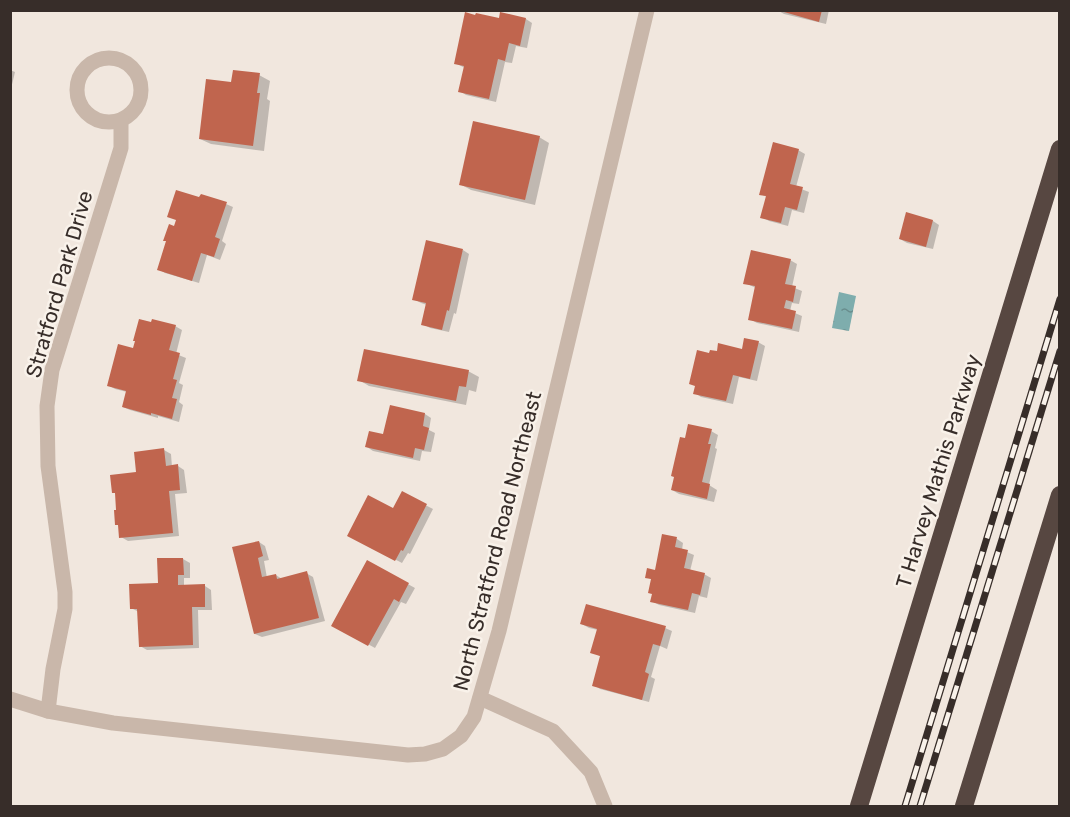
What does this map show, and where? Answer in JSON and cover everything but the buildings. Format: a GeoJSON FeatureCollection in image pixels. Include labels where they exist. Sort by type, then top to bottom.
{"type":"FeatureCollection","features":[{"type":"Feature","properties":{"kind":"highway","name":"T Harvey Mathis Parkway"},"geometry":{"type":"LineString","coordinates":[[859,807],[1059,149]]}},
{"type":"Feature","properties":{"kind":"highway"},"geometry":{"type":"LineString","coordinates":[[964,807],[1059,495]]}},
{"type":"Feature","properties":{"kind":"street","name":"North Stratford Road Northeast"},"geometry":{"type":"LineString","coordinates":[[10,699],[48,711],[113,723],[408,755],[425,754],[443,748],[461,736],[474,717],[499,631],[647,10]]}},
{"type":"Feature","properties":{"kind":"street"},"geometry":{"type":"LineString","coordinates":[[109,58],[121,61],[132,68],[139,78],[141,90],[139,102],[132,113],[121,120],[109,122],[97,120],[86,113],[79,102],[77,90],[79,77],[86,67],[97,61],[109,58]]}},
{"type":"Feature","properties":{"kind":"street","name":"Stratford Park Drive"},"geometry":{"type":"LineString","coordinates":[[48,711],[53,669],[65,609],[65,592],[48,466],[47,406],[52,370],[121,147],[121,120]]}},
{"type":"Feature","properties":{"kind":"street"},"geometry":{"type":"LineString","coordinates":[[480,699],[553,731],[591,772],[605,807]]}},
{"type":"Feature","properties":{"kind":"water"},"geometry":{"type":"Polygon","coordinates":[[[839,292],[856,296],[849,331],[832,328],[839,292]]]}},
{"type":"Feature","properties":{"kind":"railway"},"geometry":{"type":"LineString","coordinates":[[905,806],[1060,299]]}},
{"type":"Feature","properties":{"kind":"railway"},"geometry":{"type":"LineString","coordinates":[[920,806],[1060,351]]}}]}
